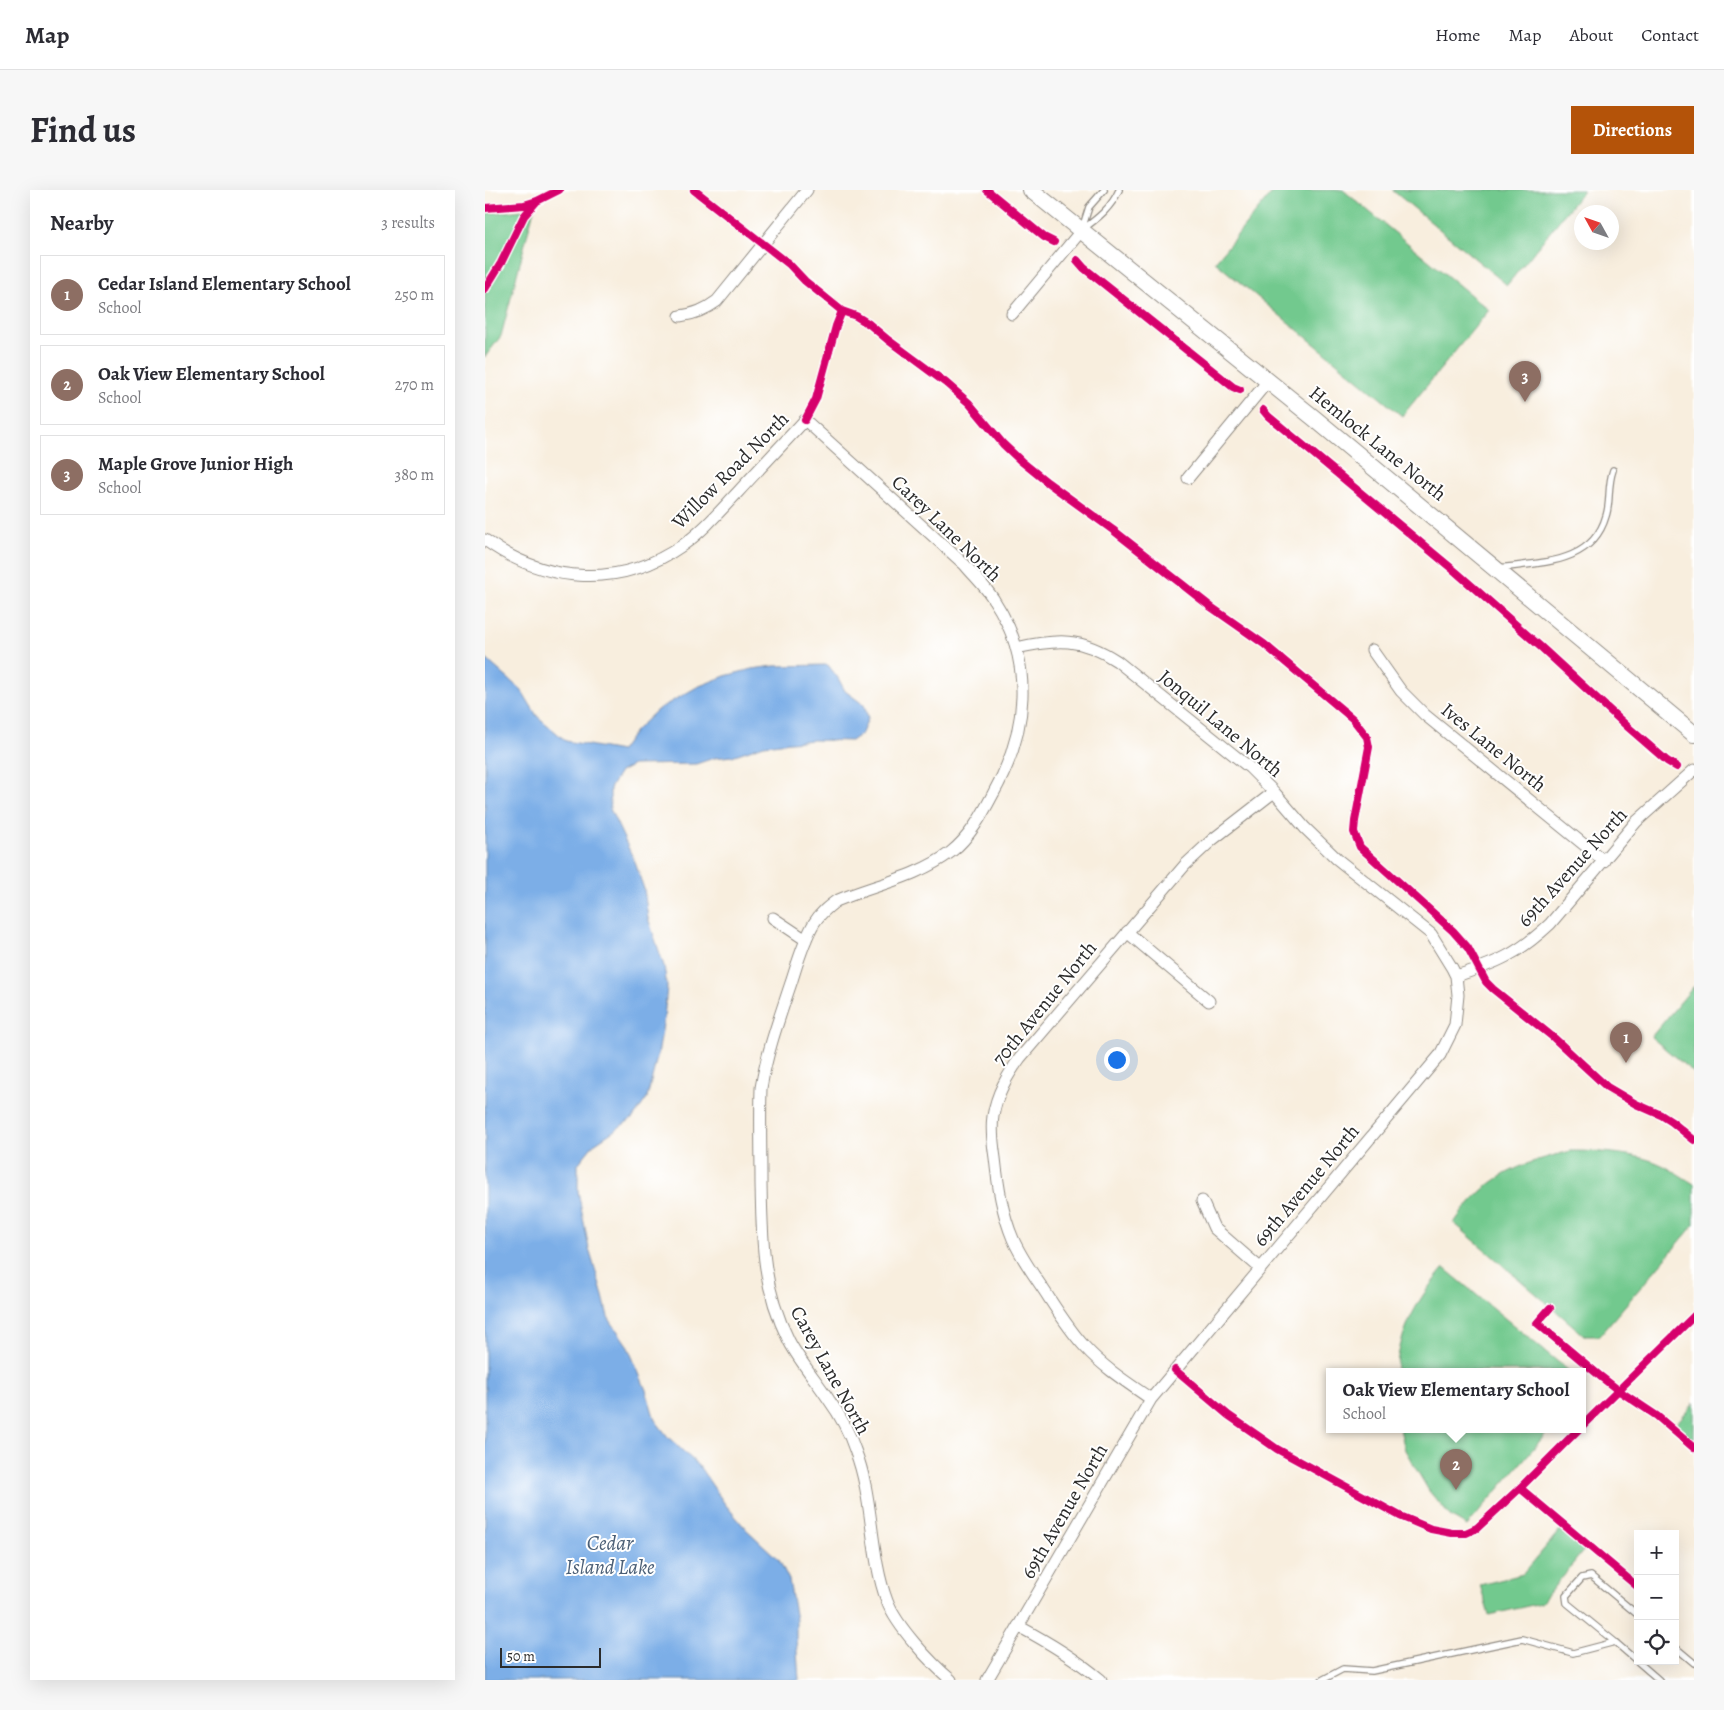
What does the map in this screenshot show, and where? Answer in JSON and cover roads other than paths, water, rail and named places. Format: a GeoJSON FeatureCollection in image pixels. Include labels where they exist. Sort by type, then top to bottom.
{"type":"FeatureCollection","features":[{"type":"Feature","properties":{"kind":"main road","name":"Hemlock Lane North"},"geometry":{"type":"LineString","coordinates":[[1031,190],[1496,568],[1694,734]]}},
{"type":"Feature","properties":{"kind":"street"},"geometry":{"type":"LineString","coordinates":[[680,316],[705,310],[717,301],[807,190]]}},
{"type":"Feature","properties":{"kind":"street"},"geometry":{"type":"LineString","coordinates":[[1012,314],[1081,231]]}},
{"type":"Feature","properties":{"kind":"street"},"geometry":{"type":"LineString","coordinates":[[1189,478],[1268,381]]}},
{"type":"Feature","properties":{"kind":"street","name":"Willow Road North"},"geometry":{"type":"LineString","coordinates":[[485,540],[519,561],[559,573],[601,575],[641,566],[682,546],[700,531],[805,420]]}},
{"type":"Feature","properties":{"kind":"street","name":"Carey Lane North"},"geometry":{"type":"LineString","coordinates":[[805,420],[965,565],[985,587],[995,602],[1016,648],[1022,682],[1020,725],[1013,753],[1001,780],[971,832],[952,851],[930,866],[836,901],[824,910],[815,921],[806,940],[772,1040],[761,1088],[762,1235],[766,1276],[775,1310],[789,1341],[829,1399],[856,1451],[864,1482],[882,1585],[888,1603],[897,1620],[951,1680]]}},
{"type":"Feature","properties":{"kind":"street","name":"Jonquil Lane North"},"geometry":{"type":"LineString","coordinates":[[1016,648],[1059,641],[1080,643],[1100,650],[1117,661],[1250,768],[1305,828],[1337,859],[1431,934],[1456,976]]}},
{"type":"Feature","properties":{"kind":"street","name":"Ives Lane North"},"geometry":{"type":"LineString","coordinates":[[1372,650],[1401,691],[1425,716],[1604,861]]}},
{"type":"Feature","properties":{"kind":"street","name":"69th Avenue North"},"geometry":{"type":"LineString","coordinates":[[987,1680],[1151,1399],[1440,1055],[1455,1025],[1458,995],[1456,976],[1506,958],[1535,939],[1550,924],[1645,812],[1694,770]]}},
{"type":"Feature","properties":{"kind":"street","name":"70th Avenue North"},"geometry":{"type":"LineString","coordinates":[[1151,1399],[1101,1362],[1085,1346],[1067,1324],[1029,1268],[1013,1240],[1004,1214],[998,1187],[993,1144],[993,1118],[997,1098],[1005,1079],[1019,1058],[1185,865],[1199,851],[1274,792]]}},
{"type":"Feature","properties":{"kind":"street"},"geometry":{"type":"LineString","coordinates":[[773,918],[806,940]]}},
{"type":"Feature","properties":{"kind":"street"},"geometry":{"type":"LineString","coordinates":[[1127,932],[1209,1001]]}},
{"type":"Feature","properties":{"kind":"street"},"geometry":{"type":"LineString","coordinates":[[1202,1202],[1214,1228],[1260,1268]]}},
{"type":"Feature","properties":{"kind":"street"},"geometry":{"type":"LineString","coordinates":[[1018,1626],[1061,1650],[1101,1680]]}},
{"type":"Feature","properties":{"kind":"lane"},"geometry":{"type":"LineString","coordinates":[[1081,231],[1089,207],[1104,190]]}},
{"type":"Feature","properties":{"kind":"lane"},"geometry":{"type":"LineString","coordinates":[[1081,231],[1103,215],[1119,190]]}},
{"type":"Feature","properties":{"kind":"lane"},"geometry":{"type":"LineString","coordinates":[[1496,568],[1565,558],[1580,552],[1592,542],[1606,517],[1609,502],[1609,483],[1613,470]]}},
{"type":"Feature","properties":{"kind":"lane"},"geometry":{"type":"LineString","coordinates":[[1634,1612],[1591,1576],[1582,1578],[1566,1596],[1567,1602],[1659,1680]]}},
{"type":"Feature","properties":{"kind":"lane"},"geometry":{"type":"LineString","coordinates":[[1322,1680],[1343,1669],[1372,1671],[1523,1639],[1573,1653],[1615,1642]]}},
{"type":"Feature","properties":{"kind":"lane"},"geometry":{"type":"LineString","coordinates":[[1679,1650],[1694,1663]]}},
{"type":"Feature","properties":{"kind":"water","name":"Cedar Island Lake"},"geometry":{"type":"Polygon","coordinates":[[[485,658],[522,691],[537,716],[566,741],[621,751],[635,731],[657,710],[697,687],[725,676],[774,666],[828,665],[845,691],[864,705],[868,718],[862,733],[851,741],[813,740],[764,745],[732,756],[714,758],[696,764],[633,765],[620,772],[610,788],[610,809],[635,862],[644,889],[648,918],[664,966],[667,987],[664,1018],[659,1049],[647,1098],[633,1118],[594,1144],[578,1164],[578,1191],[589,1249],[608,1317],[627,1345],[646,1390],[655,1420],[668,1437],[699,1466],[725,1504],[746,1529],[779,1560],[789,1580],[796,1620],[799,1680],[485,1680],[485,658]]]}},
{"type":"Feature","properties":{"kind":"place","name":"Maple Grove Junior High"},"geometry":{"type":"Point","coordinates":[1525,402]}},
{"type":"Feature","properties":{"kind":"place","name":"Cedar Island Elementary School"},"geometry":{"type":"Point","coordinates":[1626,1063]}},
{"type":"Feature","properties":{"kind":"place","name":"Oak View Elementary School"},"geometry":{"type":"Point","coordinates":[1456,1490]}}]}
